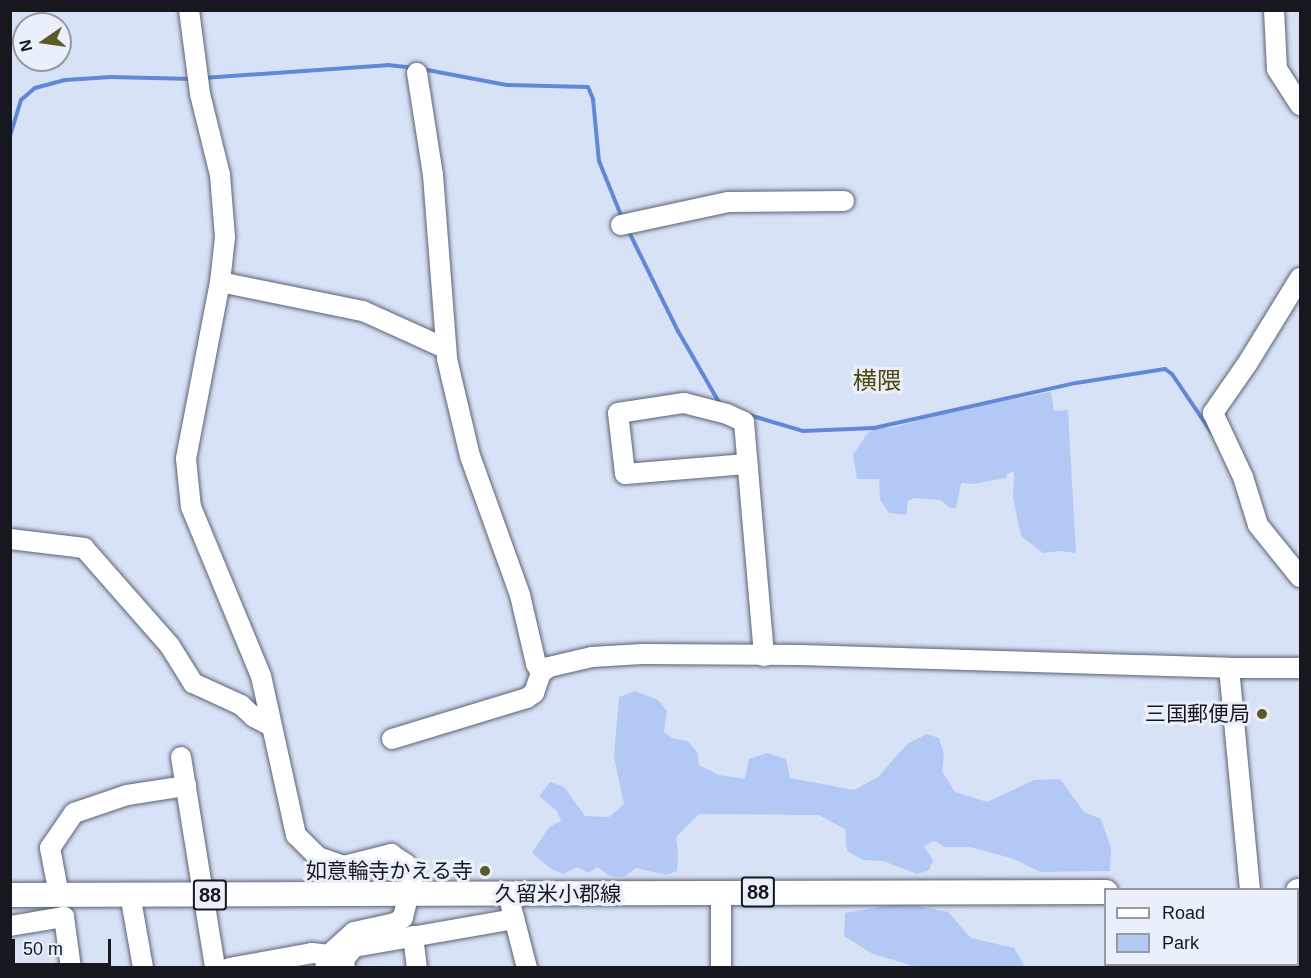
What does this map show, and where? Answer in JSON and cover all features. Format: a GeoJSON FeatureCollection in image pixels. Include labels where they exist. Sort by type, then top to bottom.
{"type":"FeatureCollection","features":[{"type":"Feature","properties":{"kind":"main road","name":"久留米小郡線"},"geometry":{"type":"LineString","coordinates":[[10,896],[1104,892]]}},
{"type":"Feature","properties":{"kind":"street"},"geometry":{"type":"LineString","coordinates":[[189,10],[200,94],[220,175],[225,210],[225,237],[220,282],[186,459],[191,507],[261,676],[290,818],[296,835],[305,847],[318,857],[344,866],[392,854],[399,858],[410,872],[410,893],[400,921],[354,932],[333,963]]}},
{"type":"Feature","properties":{"kind":"street"},"geometry":{"type":"LineString","coordinates":[[1274,10],[1277,69],[1300,105]]}},
{"type":"Feature","properties":{"kind":"street"},"geometry":{"type":"LineString","coordinates":[[417,73],[436,205],[445,348],[470,456],[520,595],[536,664],[541,673]]}},
{"type":"Feature","properties":{"kind":"street"},"geometry":{"type":"LineString","coordinates":[[621,225],[728,202],[844,201]]}},
{"type":"Feature","properties":{"kind":"street"},"geometry":{"type":"LineString","coordinates":[[1300,278],[1213,413],[1243,477],[1258,525],[1300,577]]}},
{"type":"Feature","properties":{"kind":"street"},"geometry":{"type":"LineString","coordinates":[[220,282],[363,311],[445,348]]}},
{"type":"Feature","properties":{"kind":"street"},"geometry":{"type":"LineString","coordinates":[[746,464],[625,474],[618,413],[684,403],[727,414],[744,422],[764,656]]}},
{"type":"Feature","properties":{"kind":"street"},"geometry":{"type":"LineString","coordinates":[[10,539],[84,548],[170,646],[193,683],[203,690],[233,701],[271,726]]}},
{"type":"Feature","properties":{"kind":"street"},"geometry":{"type":"LineString","coordinates":[[392,739],[527,698],[534,693],[541,673],[549,667],[592,657],[642,654],[1229,669],[1300,668]]}},
{"type":"Feature","properties":{"kind":"street"},"geometry":{"type":"LineString","coordinates":[[1229,669],[1250,888]]}},
{"type":"Feature","properties":{"kind":"street"},"geometry":{"type":"LineString","coordinates":[[181,757],[215,968]]}},
{"type":"Feature","properties":{"kind":"street"},"geometry":{"type":"LineString","coordinates":[[59,895],[50,848],[74,813],[127,795],[186,786]]}},
{"type":"Feature","properties":{"kind":"street"},"geometry":{"type":"LineString","coordinates":[[721,892],[721,968]]}},
{"type":"Feature","properties":{"kind":"street"},"geometry":{"type":"LineString","coordinates":[[130,894],[143,968]]}},
{"type":"Feature","properties":{"kind":"street"},"geometry":{"type":"LineString","coordinates":[[508,894],[527,968]]}},
{"type":"Feature","properties":{"kind":"street"},"geometry":{"type":"LineString","coordinates":[[10,926],[64,917],[71,968]]}},
{"type":"Feature","properties":{"kind":"street"},"geometry":{"type":"LineString","coordinates":[[229,968],[312,953],[333,963],[344,959],[354,947],[514,919]]}},
{"type":"Feature","properties":{"kind":"street"},"geometry":{"type":"LineString","coordinates":[[413,936],[417,968]]}},
{"type":"Feature","properties":{"kind":"green space"},"geometry":{"type":"Polygon","coordinates":[[[1051,392],[1054,411],[1068,410],[1076,553],[1060,551],[1043,553],[1021,536],[1013,498],[1014,471],[1007,474],[1006,478],[972,484],[961,483],[956,508],[950,508],[941,500],[914,498],[908,501],[906,515],[889,513],[880,500],[879,479],[857,479],[853,455],[867,434],[874,429],[895,427],[952,411],[1051,392]]]}},
{"type":"Feature","properties":{"kind":"green space"},"geometry":{"type":"Polygon","coordinates":[[[635,691],[658,700],[667,711],[664,732],[672,738],[688,741],[697,752],[699,765],[719,775],[745,779],[749,759],[767,753],[786,759],[790,778],[854,790],[878,777],[907,744],[927,734],[939,738],[944,754],[942,771],[955,792],[987,802],[1034,780],[1060,779],[1084,812],[1101,819],[1111,848],[1110,871],[1040,872],[1014,859],[970,847],[945,847],[934,841],[924,846],[933,860],[929,870],[917,874],[883,861],[863,860],[847,851],[845,829],[819,815],[699,814],[676,837],[677,871],[666,875],[636,868],[624,877],[610,876],[597,867],[589,873],[577,867],[563,874],[550,868],[532,853],[549,827],[561,821],[557,811],[539,796],[550,782],[564,787],[585,816],[609,817],[624,804],[614,757],[619,697],[635,691]]]}},
{"type":"Feature","properties":{"kind":"green space"},"geometry":{"type":"Polygon","coordinates":[[[902,903],[948,912],[971,938],[1014,948],[1025,967],[916,967],[871,953],[844,936],[845,913],[902,903]]]}},
{"type":"Feature","properties":{"kind":"waterway"},"geometry":{"type":"LineString","coordinates":[[203,78],[387,65],[414,68]]}},
{"type":"Feature","properties":{"kind":"waterway"},"geometry":{"type":"LineString","coordinates":[[422,69],[507,85],[588,87],[593,99],[599,161],[622,218]]}},
{"type":"Feature","properties":{"kind":"waterway"},"geometry":{"type":"LineString","coordinates":[[10,136],[21,100],[35,88],[65,80],[111,77],[193,79]]}},
{"type":"Feature","properties":{"kind":"waterway"},"geometry":{"type":"LineString","coordinates":[[628,230],[678,331],[720,404]]}},
{"type":"Feature","properties":{"kind":"waterway"},"geometry":{"type":"LineString","coordinates":[[749,415],[803,431],[874,428],[1076,383],[1165,369],[1172,374],[1212,433]]}},
{"type":"Feature","properties":{"kind":"place","name":"三国郵便局"},"geometry":{"type":"Point","coordinates":[1262,714]}},
{"type":"Feature","properties":{"kind":"place","name":"如意輪寺かえる寺"},"geometry":{"type":"Point","coordinates":[485,871]}},
{"type":"Feature","properties":{"kind":"district","name":"横隈"},"geometry":{"type":"Point","coordinates":[877,381]}}]}
